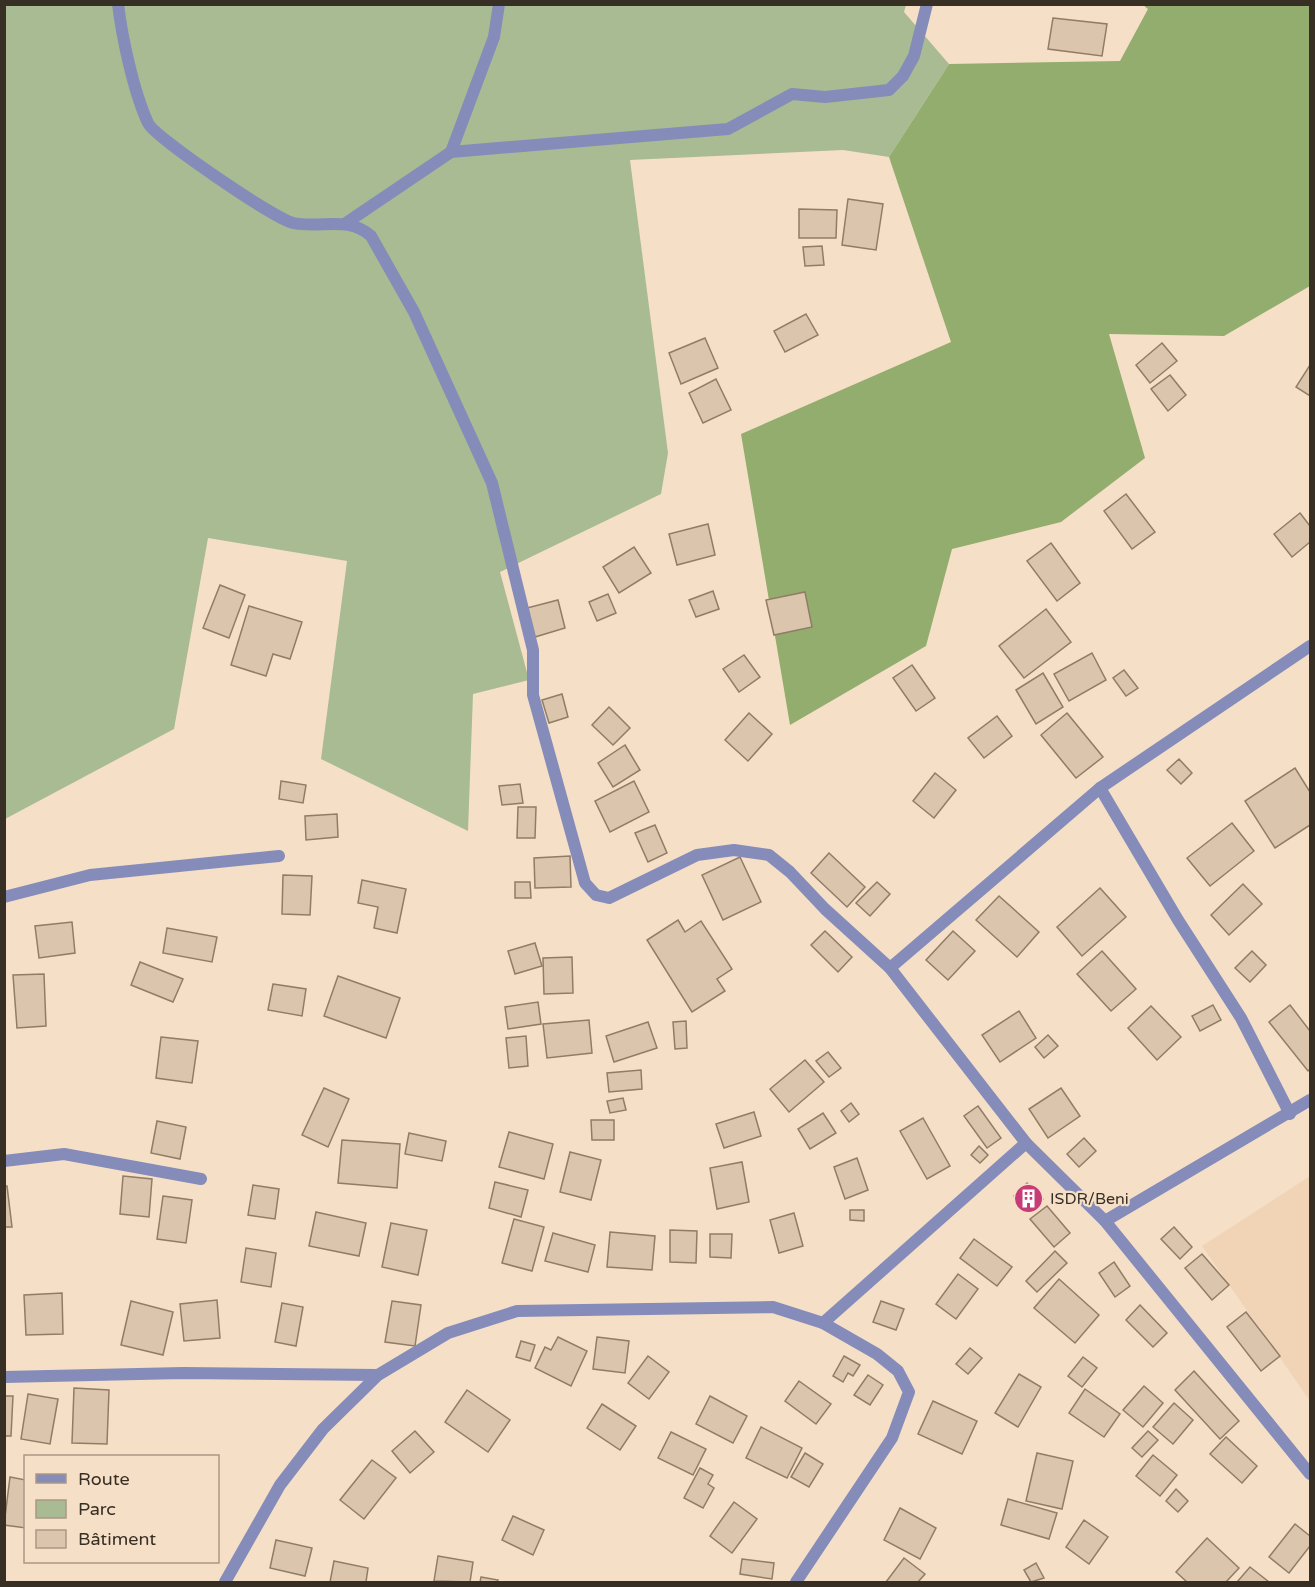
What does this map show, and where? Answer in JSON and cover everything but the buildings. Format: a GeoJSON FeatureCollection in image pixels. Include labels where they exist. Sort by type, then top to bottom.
{"type":"FeatureCollection","features":[{"type":"Feature","properties":{"kind":"street"},"geometry":{"type":"LineString","coordinates":[[118,4],[122,36],[148,126],[250,202],[282,218],[293,223],[346,224],[362,228],[371,236],[414,312],[492,483],[533,650],[533,695],[585,883],[596,895],[609,898],[697,855],[734,850],[769,855],[890,968],[1026,1143],[1105,1221],[1311,1474]]}},
{"type":"Feature","properties":{"kind":"street"},"geometry":{"type":"LineString","coordinates":[[451,152],[494,37],[499,4]]}},
{"type":"Feature","properties":{"kind":"street"},"geometry":{"type":"LineString","coordinates":[[346,224],[451,152],[728,129],[792,94],[825,97],[889,90],[903,76],[914,56],[927,4]]}},
{"type":"Feature","properties":{"kind":"street"},"geometry":{"type":"LineString","coordinates":[[890,968],[1100,788],[1311,646]]}},
{"type":"Feature","properties":{"kind":"street"},"geometry":{"type":"LineString","coordinates":[[1100,788],[1178,920],[1241,1018],[1290,1114]]}},
{"type":"Feature","properties":{"kind":"street"},"geometry":{"type":"LineString","coordinates":[[4,897],[90,875],[279,856]]}},
{"type":"Feature","properties":{"kind":"street"},"geometry":{"type":"LineString","coordinates":[[1105,1221],[1311,1100]]}},
{"type":"Feature","properties":{"kind":"street"},"geometry":{"type":"LineString","coordinates":[[823,1323],[1026,1143]]}},
{"type":"Feature","properties":{"kind":"street"},"geometry":{"type":"LineString","coordinates":[[4,1161],[64,1154],[201,1179]]}},
{"type":"Feature","properties":{"kind":"street"},"geometry":{"type":"LineString","coordinates":[[225,1582],[280,1485],[323,1429],[378,1375],[448,1333],[518,1311],[773,1306],[823,1323],[877,1354],[898,1371],[909,1392],[892,1438],[796,1582]]}},
{"type":"Feature","properties":{"kind":"street"},"geometry":{"type":"LineString","coordinates":[[4,1377],[183,1373],[378,1375]]}},
{"type":"Feature","properties":{"kind":"shaded area"},"geometry":{"type":"Polygon","coordinates":[[[1310,1176],[1310,1401],[1202,1246],[1310,1176]]]}},
{"type":"Feature","properties":{"kind":"green space"},"geometry":{"type":"Polygon","coordinates":[[[5,5],[906,5],[904,12],[949,64],[889,157],[843,150],[630,160],[668,453],[661,494],[500,572],[529,680],[473,694],[468,831],[321,759],[347,561],[208,538],[174,729],[5,819],[5,5]]]}},
{"type":"Feature","properties":{"kind":"green space"},"geometry":{"type":"Polygon","coordinates":[[[1143,5],[1310,5],[1310,286],[1224,336],[1109,334],[1145,458],[1061,522],[952,549],[926,646],[790,725],[741,434],[951,342],[889,157],[949,64],[1120,61],[1148,9],[1143,5]]]}},
{"type":"Feature","properties":{"kind":"place","name":"ISDR/Beni"},"geometry":{"type":"Point","coordinates":[1029,1198]}}]}
